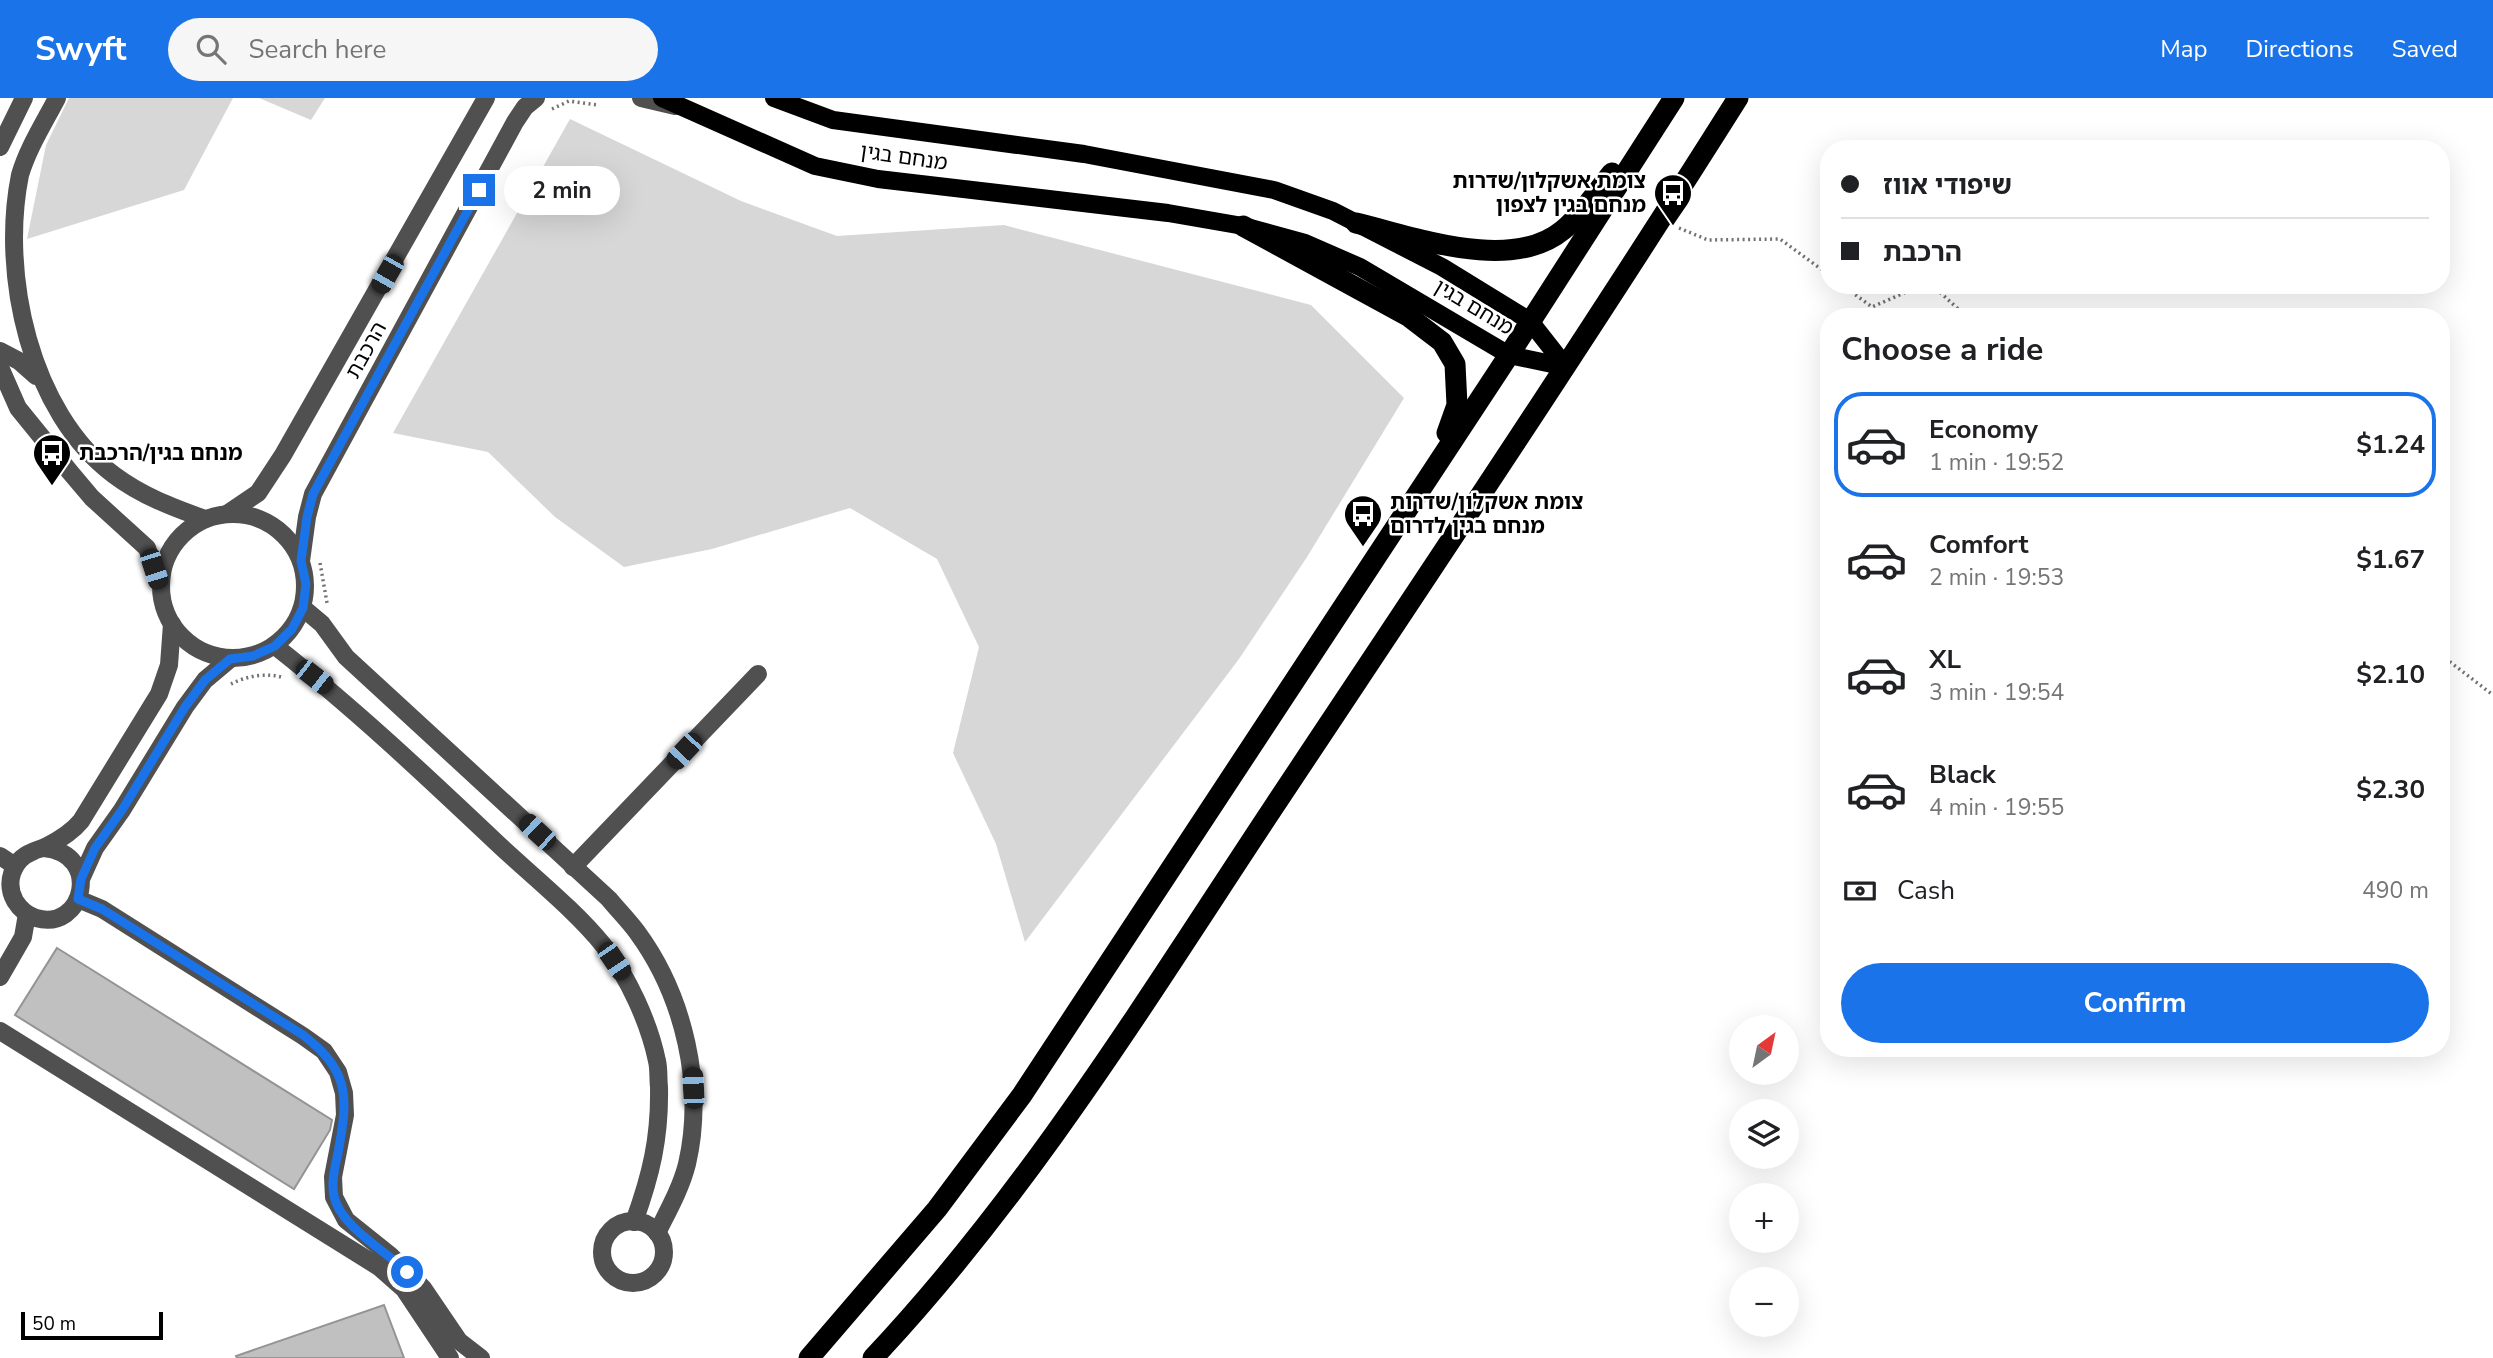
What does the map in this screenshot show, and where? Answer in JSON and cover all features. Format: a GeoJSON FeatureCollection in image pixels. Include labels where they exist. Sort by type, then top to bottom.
{"type":"FeatureCollection","features":[{"type":"Feature","properties":{"kind":"highway"},"geometry":{"type":"LineString","coordinates":[[873,1358],[907,1322],[999,1212],[1090,1086],[1566,367],[1738,98]]}},
{"type":"Feature","properties":{"kind":"highway"},"geometry":{"type":"LineString","coordinates":[[1356,223],[1457,246],[1507,251],[1537,246],[1564,230],[1671,103]]}},
{"type":"Feature","properties":{"kind":"highway"},"geometry":{"type":"LineString","coordinates":[[808,1357],[937,1209],[1022,1095],[1509,355],[1671,103]]}},
{"type":"Feature","properties":{"kind":"highway"},"geometry":{"type":"LineString","coordinates":[[1243,226],[1408,316],[1443,342],[1455,364],[1457,405],[1434,468]]}},
{"type":"Feature","properties":{"kind":"main road","name":"מנחם בגין"},"geometry":{"type":"LineString","coordinates":[[776,99],[833,120],[1084,154],[1274,190],[1333,211],[1442,267],[1530,321],[1566,367]]}},
{"type":"Feature","properties":{"kind":"main road","name":"מנחם בגין"},"geometry":{"type":"LineString","coordinates":[[669,102],[815,166],[878,179],[1168,213],[1243,226],[1306,243],[1360,267],[1509,355],[1566,367]]}},
{"type":"Feature","properties":{"kind":"street"},"geometry":{"type":"LineString","coordinates":[[0,147],[24,98]]}},
{"type":"Feature","properties":{"kind":"street"},"geometry":{"type":"LineString","coordinates":[[57,98],[20,175],[10,221],[10,276],[19,328],[39,379],[89,453],[145,496],[205,519]]}},
{"type":"Feature","properties":{"kind":"street","name":"הרכבת"},"geometry":{"type":"LineString","coordinates":[[227,514],[258,493],[283,455],[486,98]]}},
{"type":"Feature","properties":{"kind":"street"},"geometry":{"type":"LineString","coordinates":[[641,98],[669,102]]}},
{"type":"Feature","properties":{"kind":"street","name":"הרכבת"},"geometry":{"type":"LineString","coordinates":[[301,561],[313,494],[515,122],[525,107],[539,106]]}},
{"type":"Feature","properties":{"kind":"street"},"geometry":{"type":"LineString","coordinates":[[0,351],[19,361],[39,379]]}},
{"type":"Feature","properties":{"kind":"street"},"geometry":{"type":"LineString","coordinates":[[0,367],[18,408],[80,485],[147,548],[172,624],[187,642],[207,654],[230,659],[253,656],[275,646],[292,629],[303,608],[306,584],[301,561],[289,541],[272,525],[250,516],[227,514],[205,519],[186,531],[172,547],[163,568],[161,590]]}},
{"type":"Feature","properties":{"kind":"street"},"geometry":{"type":"LineString","coordinates":[[0,401],[18,408]]}},
{"type":"Feature","properties":{"kind":"street"},"geometry":{"type":"LineString","coordinates":[[303,608],[322,624],[346,657],[609,899],[637,932],[657,965],[683,1027],[692,1071],[694,1106],[687,1167],[657,1233]]}},
{"type":"Feature","properties":{"kind":"street"},"geometry":{"type":"LineString","coordinates":[[172,624],[169,665],[159,694],[74,830],[44,848],[8,861],[10,883],[7,902],[39,919],[62,916],[72,909],[78,899],[81,879],[95,848],[122,810],[185,707],[205,680],[230,659]]}},
{"type":"Feature","properties":{"kind":"street"},"geometry":{"type":"LineString","coordinates":[[275,646],[335,692],[567,909],[603,946],[625,977],[638,1001],[658,1061],[657,1136],[650,1176],[634,1222]]}},
{"type":"Feature","properties":{"kind":"street"},"geometry":{"type":"LineString","coordinates":[[573,867],[758,674]]}},
{"type":"Feature","properties":{"kind":"street"},"geometry":{"type":"LineString","coordinates":[[44,848],[64,854],[78,869],[81,879]]}},
{"type":"Feature","properties":{"kind":"street"},"geometry":{"type":"LineString","coordinates":[[78,899],[102,909],[303,1035],[324,1051],[338,1072],[344,1093],[345,1115],[333,1177],[334,1197],[346,1220],[391,1256],[423,1287],[459,1341],[481,1358]]}},
{"type":"Feature","properties":{"kind":"street"},"geometry":{"type":"LineString","coordinates":[[0,977],[23,937],[27,914]]}},
{"type":"Feature","properties":{"kind":"street"},"geometry":{"type":"LineString","coordinates":[[0,1031],[379,1267],[404,1289],[450,1358]]}},
{"type":"Feature","properties":{"kind":"street"},"geometry":{"type":"LineString","coordinates":[[634,1222],[649,1225],[657,1233],[664,1246],[664,1258],[660,1269],[651,1278],[640,1283],[628,1283],[617,1279],[608,1270],[603,1259],[603,1246],[607,1235],[616,1226],[634,1222]]}},
{"type":"Feature","properties":{"kind":"path"},"geometry":{"type":"LineString","coordinates":[[539,106],[569,101],[597,105]]}},
{"type":"Feature","properties":{"kind":"path"},"geometry":{"type":"LineString","coordinates":[[1664,216],[1683,230],[1708,240],[1780,239],[1820,268]]}},
{"type":"Feature","properties":{"kind":"path"},"geometry":{"type":"LineString","coordinates":[[1854,294],[1871,307],[1901,294]]}},
{"type":"Feature","properties":{"kind":"path"},"geometry":{"type":"LineString","coordinates":[[1942,294],[1956,308]]}},
{"type":"Feature","properties":{"kind":"path"},"geometry":{"type":"LineString","coordinates":[[319,551],[328,606]]}},
{"type":"Feature","properties":{"kind":"path"},"geometry":{"type":"LineString","coordinates":[[2450,662],[2493,695]]}},
{"type":"Feature","properties":{"kind":"path"},"geometry":{"type":"LineString","coordinates":[[223,690],[233,682],[248,677],[276,675],[288,680]]}},
{"type":"Feature","properties":{"kind":"shaded area"},"geometry":{"type":"Polygon","coordinates":[[[69,98],[233,98],[184,190],[27,239],[46,145],[69,98]]]}},
{"type":"Feature","properties":{"kind":"shaded area"},"geometry":{"type":"Polygon","coordinates":[[[259,98],[325,98],[311,120],[259,98]]]}},
{"type":"Feature","properties":{"kind":"shaded area"},"geometry":{"type":"Polygon","coordinates":[[[570,119],[741,201],[837,236],[1004,225],[1311,305],[1404,398],[1307,557],[1239,659],[1025,942],[996,844],[953,753],[979,647],[937,559],[850,508],[712,549],[624,567],[555,517],[488,452],[393,433],[570,119]]]}},
{"type":"Feature","properties":{"kind":"building"},"geometry":{"type":"Polygon","coordinates":[[[57,948],[332,1120],[330,1130],[294,1189],[15,1015],[57,948]]]}},
{"type":"Feature","properties":{"kind":"building"},"geometry":{"type":"Polygon","coordinates":[[[384,1305],[404,1358],[236,1356],[384,1305]]]}},
{"type":"Feature","properties":{"kind":"place","name":"צומת אשקלון/שדרות מנחם בגין לצפון"},"geometry":{"type":"Point","coordinates":[1673,227]}},
{"type":"Feature","properties":{"kind":"place","name":"מנחם בגין/הרכבת"},"geometry":{"type":"Point","coordinates":[52,487]}},
{"type":"Feature","properties":{"kind":"place","name":"צומת אשקלון/שדרות מנחם בגין לדרום"},"geometry":{"type":"Point","coordinates":[1363,548]}},
{"type":"Feature","properties":{"kind":"route"},"geometry":{"type":"LineString","coordinates":[[407,1272],[346,1220],[334,1197],[333,1177],[345,1115],[344,1093],[338,1072],[324,1051],[303,1035],[102,909],[78,899],[81,879],[95,848],[205,680],[230,659],[253,656],[275,646],[292,629],[303,608],[306,584],[301,561],[313,494],[479,190]]}}]}
